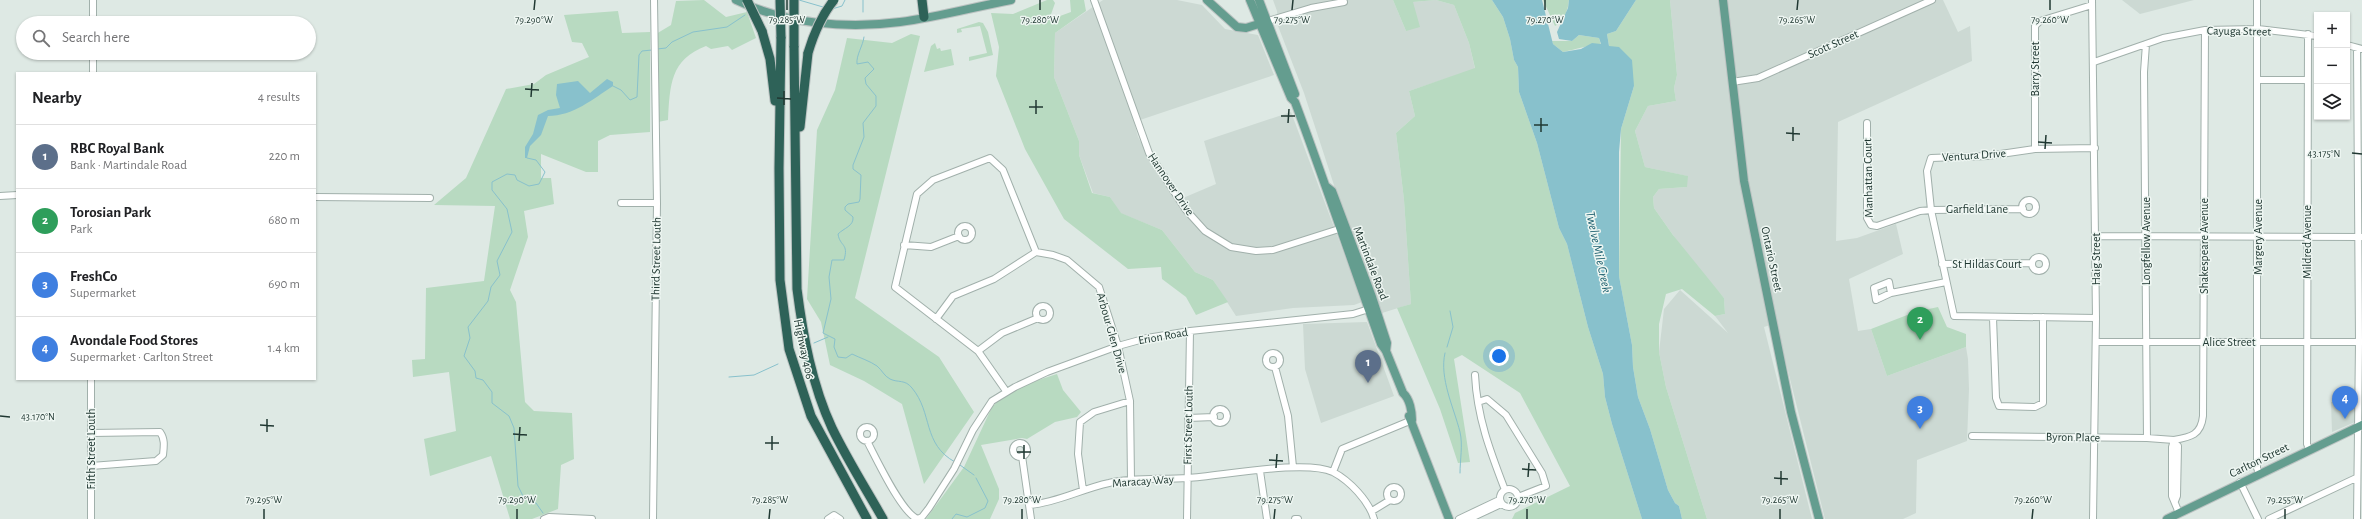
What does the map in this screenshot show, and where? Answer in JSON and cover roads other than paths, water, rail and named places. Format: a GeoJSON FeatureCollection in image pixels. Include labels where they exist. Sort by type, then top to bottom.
{"type":"FeatureCollection","features":[{"type":"Feature","properties":{"kind":"highway"},"geometry":{"type":"LineString","coordinates":[[747,0],[762,31],[772,72],[779,168]]}},
{"type":"Feature","properties":{"kind":"highway"},"geometry":{"type":"LineString","coordinates":[[779,168],[781,37],[780,0]]}},
{"type":"Feature","properties":{"kind":"highway"},"geometry":{"type":"LineString","coordinates":[[794,0],[796,192]]}},
{"type":"Feature","properties":{"kind":"highway"},"geometry":{"type":"LineString","coordinates":[[796,192],[799,129],[808,53],[814,34],[825,12],[834,0]]}},
{"type":"Feature","properties":{"kind":"highway"},"geometry":{"type":"LineString","coordinates":[[922,0],[924,17]]}},
{"type":"Feature","properties":{"kind":"highway","name":"Highway 406"},"geometry":{"type":"LineString","coordinates":[[779,168],[780,280],[789,349],[811,416],[867,519]]}},
{"type":"Feature","properties":{"kind":"highway","name":"Highway 406"},"geometry":{"type":"LineString","coordinates":[[796,192],[797,289],[812,368],[832,428],[883,519]]}},
{"type":"Feature","properties":{"kind":"main road"},"geometry":{"type":"LineString","coordinates":[[736,0],[780,15],[825,23],[873,25],[924,17],[1011,0]]}},
{"type":"Feature","properties":{"kind":"main road"},"geometry":{"type":"LineString","coordinates":[[1207,0],[1237,27],[1246,28],[1264,22]]}},
{"type":"Feature","properties":{"kind":"main road","name":"Martindale Road"},"geometry":{"type":"LineString","coordinates":[[1250,0],[1264,22]]}},
{"type":"Feature","properties":{"kind":"main road","name":"Martindale Road"},"geometry":{"type":"LineString","coordinates":[[1259,0],[1264,22],[1291,98],[1295,102],[1327,187],[1339,229],[1372,308]]}},
{"type":"Feature","properties":{"kind":"main road","name":"Ontario Street"},"geometry":{"type":"LineString","coordinates":[[1723,0],[1744,181],[1791,412],[1819,519]]}},
{"type":"Feature","properties":{"kind":"main road","name":"Martindale Road"},"geometry":{"type":"LineString","coordinates":[[1327,187],[1332,191],[1372,308],[1381,344],[1386,351],[1403,393],[1401,397],[1403,403],[1412,420],[1449,519]]}},
{"type":"Feature","properties":{"kind":"main road","name":"Carlton Street"},"geometry":{"type":"LineString","coordinates":[[2167,519],[2240,482],[2359,426]]}},
{"type":"Feature","properties":{"kind":"street"},"geometry":{"type":"LineString","coordinates":[[93,0],[93,16]]}},
{"type":"Feature","properties":{"kind":"street","name":"Third Street Louth"},"geometry":{"type":"LineString","coordinates":[[653,519],[657,203],[654,0]]}},
{"type":"Feature","properties":{"kind":"street","name":"Hannover Drive"},"geometry":{"type":"LineString","coordinates":[[1094,0],[1149,154],[1186,210],[1205,231],[1231,247],[1256,251],[1274,250],[1339,229]]}},
{"type":"Feature","properties":{"kind":"street","name":"Scott Street"},"geometry":{"type":"LineString","coordinates":[[1732,82],[1758,78],[1932,0]]}},
{"type":"Feature","properties":{"kind":"street","name":"Margery Avenue"},"geometry":{"type":"LineString","coordinates":[[2257,0],[2257,468],[2259,473]]}},
{"type":"Feature","properties":{"kind":"street"},"geometry":{"type":"LineString","coordinates":[[1264,22],[1311,8],[1344,2]]}},
{"type":"Feature","properties":{"kind":"street","name":"Haig Street"},"geometry":{"type":"LineString","coordinates":[[2092,2],[2096,236],[2093,519]]}},
{"type":"Feature","properties":{"kind":"street","name":"Barry Street"},"geometry":{"type":"LineString","coordinates":[[2035,149],[2035,26],[2040,21],[2092,2]]}},
{"type":"Feature","properties":{"kind":"street","name":"Cayuga Street"},"geometry":{"type":"LineString","coordinates":[[2094,62],[2163,38],[2205,30],[2258,29],[2314,35]]}},
{"type":"Feature","properties":{"kind":"street","name":"Shakespeare Avenue"},"geometry":{"type":"LineString","coordinates":[[2174,442],[2192,437],[2202,425],[2205,237],[2203,212],[2205,30]]}},
{"type":"Feature","properties":{"kind":"street","name":"Mildred Avenue"},"geometry":{"type":"LineString","coordinates":[[2308,34],[2307,342],[2308,444],[2310,449]]}},
{"type":"Feature","properties":{"kind":"street","name":"Longfellow Avenue"},"geometry":{"type":"LineString","coordinates":[[2146,44],[2144,72],[2147,236],[2147,438]]}},
{"type":"Feature","properties":{"kind":"street"},"geometry":{"type":"LineString","coordinates":[[2350,46],[2360,49],[2360,342],[2359,426],[2356,478],[2357,519]]}},
{"type":"Feature","properties":{"kind":"street"},"geometry":{"type":"LineString","coordinates":[[93,60],[93,72]]}},
{"type":"Feature","properties":{"kind":"street"},"geometry":{"type":"LineString","coordinates":[[2257,80],[2308,80]]}},
{"type":"Feature","properties":{"kind":"street","name":"Manhattan Court"},"geometry":{"type":"LineString","coordinates":[[1867,123],[1867,218],[1870,225],[1877,226]]}},
{"type":"Feature","properties":{"kind":"street","name":"Ventura Drive"},"geometry":{"type":"LineString","coordinates":[[2095,148],[2035,149],[1987,156],[1931,158],[1927,171],[1931,210],[1954,316],[1993,318],[2096,318]]}},
{"type":"Feature","properties":{"kind":"street"},"geometry":{"type":"LineString","coordinates":[[936,319],[953,296],[994,279],[1036,252],[1003,170],[990,158],[933,180],[917,194],[895,287],[936,319],[978,351],[1006,391]]}},
{"type":"Feature","properties":{"kind":"street"},"geometry":{"type":"LineString","coordinates":[[0,196],[16,195]]}},
{"type":"Feature","properties":{"kind":"street"},"geometry":{"type":"LineString","coordinates":[[316,196],[430,198]]}},
{"type":"Feature","properties":{"kind":"street"},"geometry":{"type":"LineString","coordinates":[[621,203],[657,203]]}},
{"type":"Feature","properties":{"kind":"street","name":"Garfield Lane"},"geometry":{"type":"LineString","coordinates":[[1877,226],[1920,211],[2023,209]]}},
{"type":"Feature","properties":{"kind":"street"},"geometry":{"type":"LineString","coordinates":[[904,245],[931,247],[958,236]]}},
{"type":"Feature","properties":{"kind":"street"},"geometry":{"type":"LineString","coordinates":[[2096,236],[2360,237]]}},
{"type":"Feature","properties":{"kind":"street","name":"Arbour Glen Drive"},"geometry":{"type":"LineString","coordinates":[[1036,252],[1053,255],[1067,260],[1096,282],[1118,346],[1130,401],[1131,480]]}},
{"type":"Feature","properties":{"kind":"street","name":"St Hildas Court"},"geometry":{"type":"LineString","coordinates":[[1942,264],[2032,263]]}},
{"type":"Feature","properties":{"kind":"street"},"geometry":{"type":"LineString","coordinates":[[1891,293],[1946,282]]}},
{"type":"Feature","properties":{"kind":"street","name":"Erion Road"},"geometry":{"type":"LineString","coordinates":[[924,519],[962,460],[973,430],[992,401],[1006,391],[1047,372],[1118,346],[1190,331],[1353,314],[1372,308]]}},
{"type":"Feature","properties":{"kind":"street"},"geometry":{"type":"LineString","coordinates":[[1993,318],[1996,398],[1999,406],[2035,407],[2043,403],[2043,317]]}},
{"type":"Feature","properties":{"kind":"street"},"geometry":{"type":"LineString","coordinates":[[978,351],[1002,333],[1038,318]]}},
{"type":"Feature","properties":{"kind":"street","name":"First Street Louth"},"geometry":{"type":"LineString","coordinates":[[1186,519],[1190,331]]}},
{"type":"Feature","properties":{"kind":"street","name":"Alice Street"},"geometry":{"type":"LineString","coordinates":[[2096,342],[2360,342]]}},
{"type":"Feature","properties":{"kind":"street"},"geometry":{"type":"LineString","coordinates":[[1275,367],[1288,416],[1293,467]]}},
{"type":"Feature","properties":{"kind":"street"},"geometry":{"type":"LineString","coordinates":[[1476,374],[1478,402],[1488,447],[1505,490]]}},
{"type":"Feature","properties":{"kind":"street","name":"Fifth Street Louth"},"geometry":{"type":"LineString","coordinates":[[91,380],[91,519]]}},
{"type":"Feature","properties":{"kind":"street"},"geometry":{"type":"LineString","coordinates":[[1478,402],[1487,399],[1506,415],[1542,474],[1546,486],[1518,497]]}},
{"type":"Feature","properties":{"kind":"street"},"geometry":{"type":"LineString","coordinates":[[1083,490],[1078,454],[1080,422],[1094,412],[1130,401]]}},
{"type":"Feature","properties":{"kind":"street"},"geometry":{"type":"LineString","coordinates":[[1188,418],[1214,417]]}},
{"type":"Feature","properties":{"kind":"street"},"geometry":{"type":"LineString","coordinates":[[1374,519],[1372,511],[1352,486],[1333,472],[1342,449],[1412,420]]}},
{"type":"Feature","properties":{"kind":"street"},"geometry":{"type":"LineString","coordinates":[[91,433],[160,432],[164,437],[164,444],[163,455],[156,461],[91,466]]}},
{"type":"Feature","properties":{"kind":"street","name":"Byron Place"},"geometry":{"type":"LineString","coordinates":[[1972,436],[2147,438],[2174,442]]}},
{"type":"Feature","properties":{"kind":"street"},"geometry":{"type":"LineString","coordinates":[[866,442],[898,498],[898,503],[910,519]]}},
{"type":"Feature","properties":{"kind":"street"},"geometry":{"type":"LineString","coordinates":[[2174,442],[2172,447],[2172,496],[2179,513]]}},
{"type":"Feature","properties":{"kind":"street"},"geometry":{"type":"LineString","coordinates":[[1022,456],[1031,519]]}},
{"type":"Feature","properties":{"kind":"street","name":"Maracay Way"},"geometry":{"type":"LineString","coordinates":[[1030,505],[1052,502],[1083,490],[1110,482],[1187,478],[1293,467],[1320,468],[1333,472]]}},
{"type":"Feature","properties":{"kind":"street","name":"Erion Road"},"geometry":{"type":"LineString","coordinates":[[898,498],[912,517],[922,517],[956,470]]}},
{"type":"Feature","properties":{"kind":"street"},"geometry":{"type":"LineString","coordinates":[[1260,471],[1267,519]]}},
{"type":"Feature","properties":{"kind":"street"},"geometry":{"type":"LineString","coordinates":[[2269,519],[2356,478]]}},
{"type":"Feature","properties":{"kind":"street"},"geometry":{"type":"LineString","coordinates":[[2240,482],[2258,519]]}},
{"type":"Feature","properties":{"kind":"street"},"geometry":{"type":"LineString","coordinates":[[1505,490],[1513,490],[1518,497],[1517,503],[1513,507],[1506,508],[1500,502],[1500,494],[1505,490]]}},
{"type":"Feature","properties":{"kind":"street"},"geometry":{"type":"LineString","coordinates":[[1372,511],[1390,500]]}},
{"type":"Feature","properties":{"kind":"street"},"geometry":{"type":"LineString","coordinates":[[1459,519],[1500,502]]}},
{"type":"Feature","properties":{"kind":"street"},"geometry":{"type":"LineString","coordinates":[[1469,519],[1500,502]]}},
{"type":"Feature","properties":{"kind":"street"},"geometry":{"type":"LineString","coordinates":[[828,519],[834,515],[840,519]]}},
{"type":"Feature","properties":{"kind":"street"},"geometry":{"type":"LineString","coordinates":[[547,518],[592,519]]}},
{"type":"Feature","properties":{"kind":"water","name":"Twelve Mile Creek"},"geometry":{"type":"Polygon","coordinates":[[[1492,0],[1542,0],[1553,44],[1563,52],[1581,49],[1592,43],[1601,44],[1599,38],[1579,35],[1572,41],[1559,39],[1557,32],[1568,8],[1569,0],[1636,0],[1616,31],[1607,34],[1609,46],[1619,47],[1632,60],[1634,86],[1621,129],[1619,152],[1619,276],[1632,345],[1633,367],[1638,397],[1650,429],[1668,490],[1675,503],[1679,506],[1682,519],[1642,519],[1612,424],[1605,397],[1603,374],[1588,327],[1567,244],[1559,228],[1537,143],[1519,92],[1518,67],[1514,60],[1510,39],[1503,17],[1492,0]]]}},
{"type":"Feature","properties":{"kind":"water"},"geometry":{"type":"Polygon","coordinates":[[[607,79],[613,82],[613,86],[590,101],[566,113],[548,116],[541,135],[530,146],[527,158],[525,158],[525,147],[533,134],[538,115],[548,110],[560,108],[556,95],[557,84],[578,81],[590,93],[607,79]]]}},
{"type":"Feature","properties":{"kind":"waterway"},"geometry":{"type":"LineString","coordinates":[[799,0],[823,7]]}},
{"type":"Feature","properties":{"kind":"waterway"},"geometry":{"type":"LineString","coordinates":[[832,9],[842,6],[845,0]]}},
{"type":"Feature","properties":{"kind":"waterway"},"geometry":{"type":"LineString","coordinates":[[863,0],[863,12]]}},
{"type":"Feature","properties":{"kind":"waterway"},"geometry":{"type":"LineString","coordinates":[[657,49],[666,48],[672,42],[693,32],[727,27],[745,15]]}},
{"type":"Feature","properties":{"kind":"waterway"},"geometry":{"type":"LineString","coordinates":[[864,37],[857,64],[868,62],[874,69],[865,78],[866,84],[876,96],[876,106],[863,123],[864,137],[853,165],[853,169],[861,175],[860,199],[859,202],[848,204],[845,207],[845,210],[853,217],[853,220],[850,225],[838,234],[840,241],[845,248],[845,255],[844,260],[832,260],[829,277],[831,299],[823,333],[835,339],[834,347],[838,357],[846,358],[852,354],[877,366],[890,379],[907,383],[919,398],[932,437],[937,446],[945,455],[955,462]]}},
{"type":"Feature","properties":{"kind":"waterway"},"geometry":{"type":"LineString","coordinates":[[613,86],[621,90],[630,100],[637,97],[639,55],[642,51],[652,50]]}},
{"type":"Feature","properties":{"kind":"waterway"},"geometry":{"type":"LineString","coordinates":[[527,158],[536,160],[545,172],[539,184],[529,186],[517,180],[515,175],[507,174],[492,182],[492,190],[507,209],[512,232],[497,261],[500,275],[491,287],[488,301],[468,327],[470,338],[464,356],[475,371],[476,378],[483,380],[492,392],[492,403],[509,416],[514,428],[518,486],[524,498],[536,503],[543,513]]}},
{"type":"Feature","properties":{"kind":"waterway"},"geometry":{"type":"LineString","coordinates":[[1447,347],[1453,327],[1450,311]]}},
{"type":"Feature","properties":{"kind":"waterway"},"geometry":{"type":"LineString","coordinates":[[814,343],[828,337]]}},
{"type":"Feature","properties":{"kind":"waterway"},"geometry":{"type":"LineString","coordinates":[[1445,353],[1444,373],[1448,393],[1461,437],[1460,473]]}},
{"type":"Feature","properties":{"kind":"waterway"},"geometry":{"type":"LineString","coordinates":[[729,377],[754,375],[778,364]]}},
{"type":"Feature","properties":{"kind":"waterway"},"geometry":{"type":"LineString","coordinates":[[960,465],[974,475]]}},
{"type":"Feature","properties":{"kind":"waterway"},"geometry":{"type":"LineString","coordinates":[[952,519],[956,514],[967,517],[985,508],[988,501],[976,478]]}},
{"type":"Feature","properties":{"kind":"place","name":"Torosian Park"},"geometry":{"type":"Point","coordinates":[1920,340]}},
{"type":"Feature","properties":{"kind":"place","name":"RBC Royal Bank"},"geometry":{"type":"Point","coordinates":[1368,383]}},
{"type":"Feature","properties":{"kind":"place","name":"Avondale Food Stores"},"geometry":{"type":"Point","coordinates":[2345,419]}},
{"type":"Feature","properties":{"kind":"place","name":"FreshCo"},"geometry":{"type":"Point","coordinates":[1920,429]}}]}
